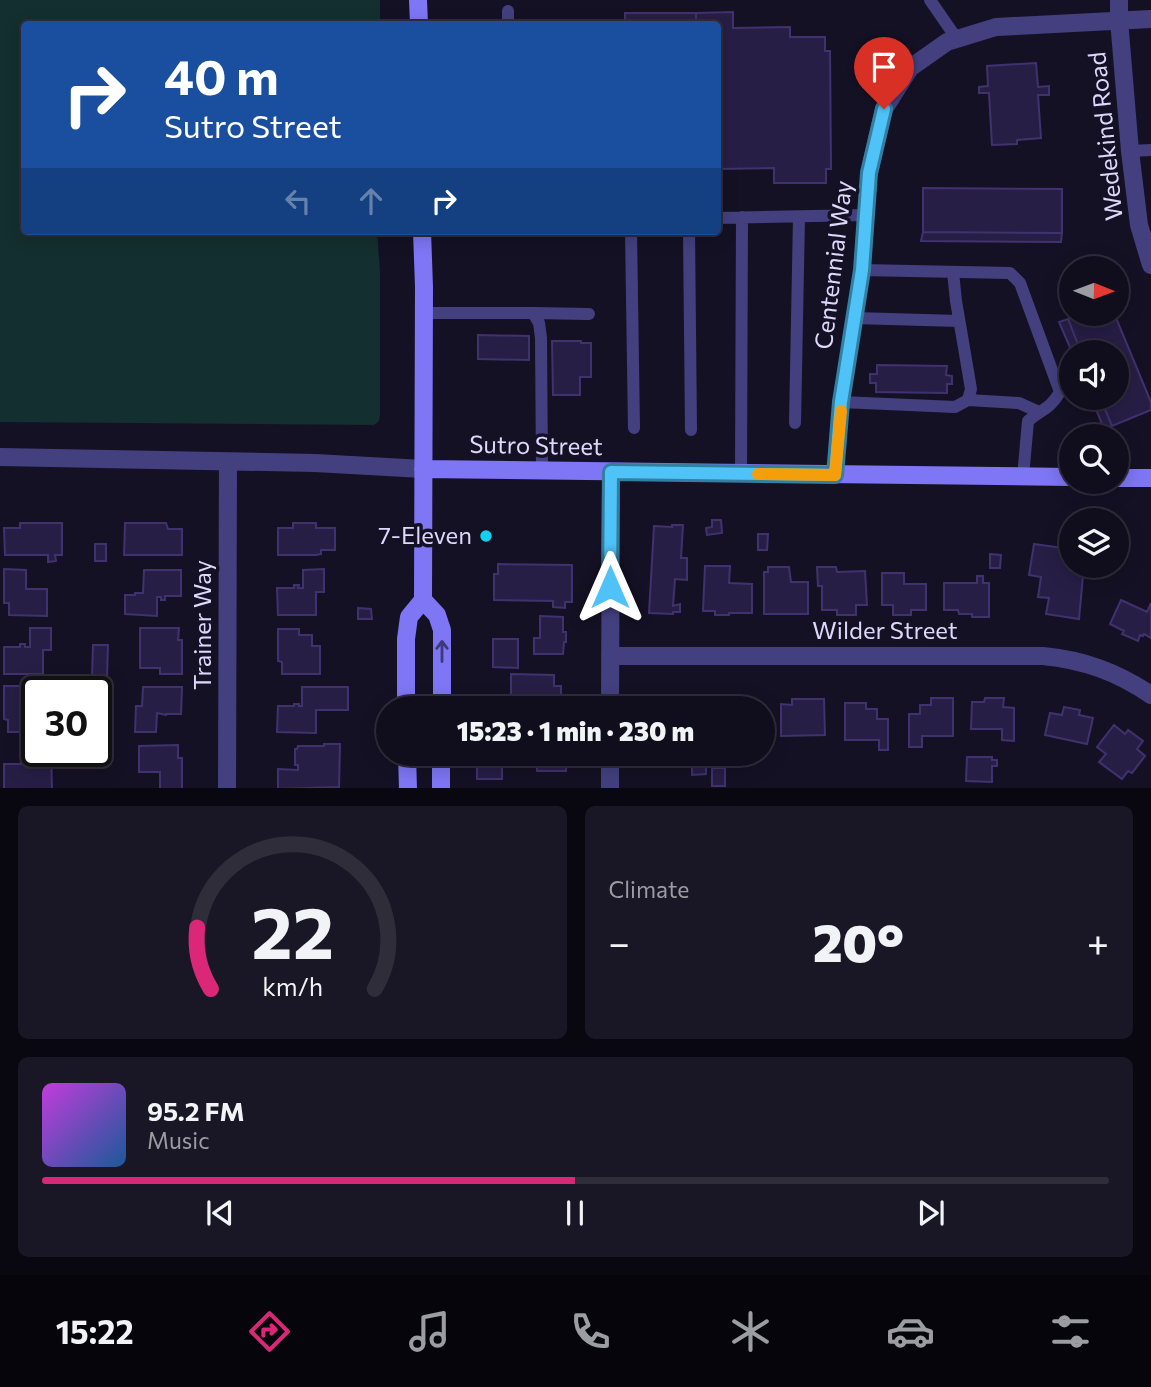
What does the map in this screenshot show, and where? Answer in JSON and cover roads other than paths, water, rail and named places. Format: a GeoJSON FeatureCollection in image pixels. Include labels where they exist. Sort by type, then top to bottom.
{"type":"FeatureCollection","features":[{"type":"Feature","properties":{"kind":"main road"},"geometry":{"type":"LineString","coordinates":[[418,0],[419,21]]}},
{"type":"Feature","properties":{"kind":"main road"},"geometry":{"type":"LineString","coordinates":[[406,696],[406,639],[409,617],[423,600],[422,235]]}},
{"type":"Feature","properties":{"kind":"main road","name":"Sutro Street"},"geometry":{"type":"LineString","coordinates":[[423,469],[1059,477]]}},
{"type":"Feature","properties":{"kind":"main road"},"geometry":{"type":"LineString","coordinates":[[1129,478],[1151,478]]}},
{"type":"Feature","properties":{"kind":"main road"},"geometry":{"type":"LineString","coordinates":[[423,600],[437,615],[442,630],[442,696]]}},
{"type":"Feature","properties":{"kind":"main road"},"geometry":{"type":"LineString","coordinates":[[407,766],[408,788]]}},
{"type":"Feature","properties":{"kind":"main road"},"geometry":{"type":"LineString","coordinates":[[441,766],[441,788]]}},
{"type":"Feature","properties":{"kind":"street","name":"Wedekind Road"},"geometry":{"type":"LineString","coordinates":[[1119,0],[1130,151],[1139,225],[1151,265]]}},
{"type":"Feature","properties":{"kind":"street","name":"Centennial Way"},"geometry":{"type":"LineString","coordinates":[[869,173],[884,109],[910,68],[947,42],[996,27],[1151,19]]}},
{"type":"Feature","properties":{"kind":"street","name":"Sutro Street"},"geometry":{"type":"LineString","coordinates":[[0,457],[315,463],[423,469]]}},
{"type":"Feature","properties":{"kind":"street","name":"Trainer Way"},"geometry":{"type":"LineString","coordinates":[[227,788],[229,461]]}},
{"type":"Feature","properties":{"kind":"street"},"geometry":{"type":"LineString","coordinates":[[610,696],[611,472]]}},
{"type":"Feature","properties":{"kind":"street","name":"Wilder Street"},"geometry":{"type":"LineString","coordinates":[[610,656],[1043,656],[1067,658],[1093,665],[1129,681],[1151,695]]}},
{"type":"Feature","properties":{"kind":"street"},"geometry":{"type":"LineString","coordinates":[[610,766],[610,788]]}},
{"type":"Feature","properties":{"kind":"lane"},"geometry":{"type":"LineString","coordinates":[[930,0],[957,39]]}},
{"type":"Feature","properties":{"kind":"lane"},"geometry":{"type":"LineString","coordinates":[[1130,151],[1151,150]]}},
{"type":"Feature","properties":{"kind":"lane","name":"Centennial Way"},"geometry":{"type":"LineString","coordinates":[[835,475],[841,402],[862,270],[869,173]]}},
{"type":"Feature","properties":{"kind":"lane"},"geometry":{"type":"LineString","coordinates":[[721,218],[866,215]]}},
{"type":"Feature","properties":{"kind":"lane"},"geometry":{"type":"LineString","coordinates":[[741,473],[742,217]]}},
{"type":"Feature","properties":{"kind":"lane"},"geometry":{"type":"LineString","coordinates":[[795,424],[799,217]]}},
{"type":"Feature","properties":{"kind":"lane"},"geometry":{"type":"LineString","coordinates":[[631,235],[634,428]]}},
{"type":"Feature","properties":{"kind":"lane"},"geometry":{"type":"LineString","coordinates":[[689,235],[691,430]]}},
{"type":"Feature","properties":{"kind":"lane"},"geometry":{"type":"LineString","coordinates":[[862,270],[1010,273],[1020,283],[1060,392],[1052,405],[1028,421],[1023,477]]}},
{"type":"Feature","properties":{"kind":"lane"},"geometry":{"type":"LineString","coordinates":[[953,272],[971,389],[968,400]]}},
{"type":"Feature","properties":{"kind":"lane"},"geometry":{"type":"LineString","coordinates":[[424,313],[589,314]]}},
{"type":"Feature","properties":{"kind":"lane"},"geometry":{"type":"LineString","coordinates":[[533,313],[539,323],[541,338],[542,471]]}},
{"type":"Feature","properties":{"kind":"lane"},"geometry":{"type":"LineString","coordinates":[[854,318],[960,321]]}},
{"type":"Feature","properties":{"kind":"lane"},"geometry":{"type":"LineString","coordinates":[[841,402],[956,407],[968,400],[1019,403],[1039,412]]}},
{"type":"Feature","properties":{"kind":"place","name":"7-Eleven"},"geometry":{"type":"Point","coordinates":[486,536]}}]}
